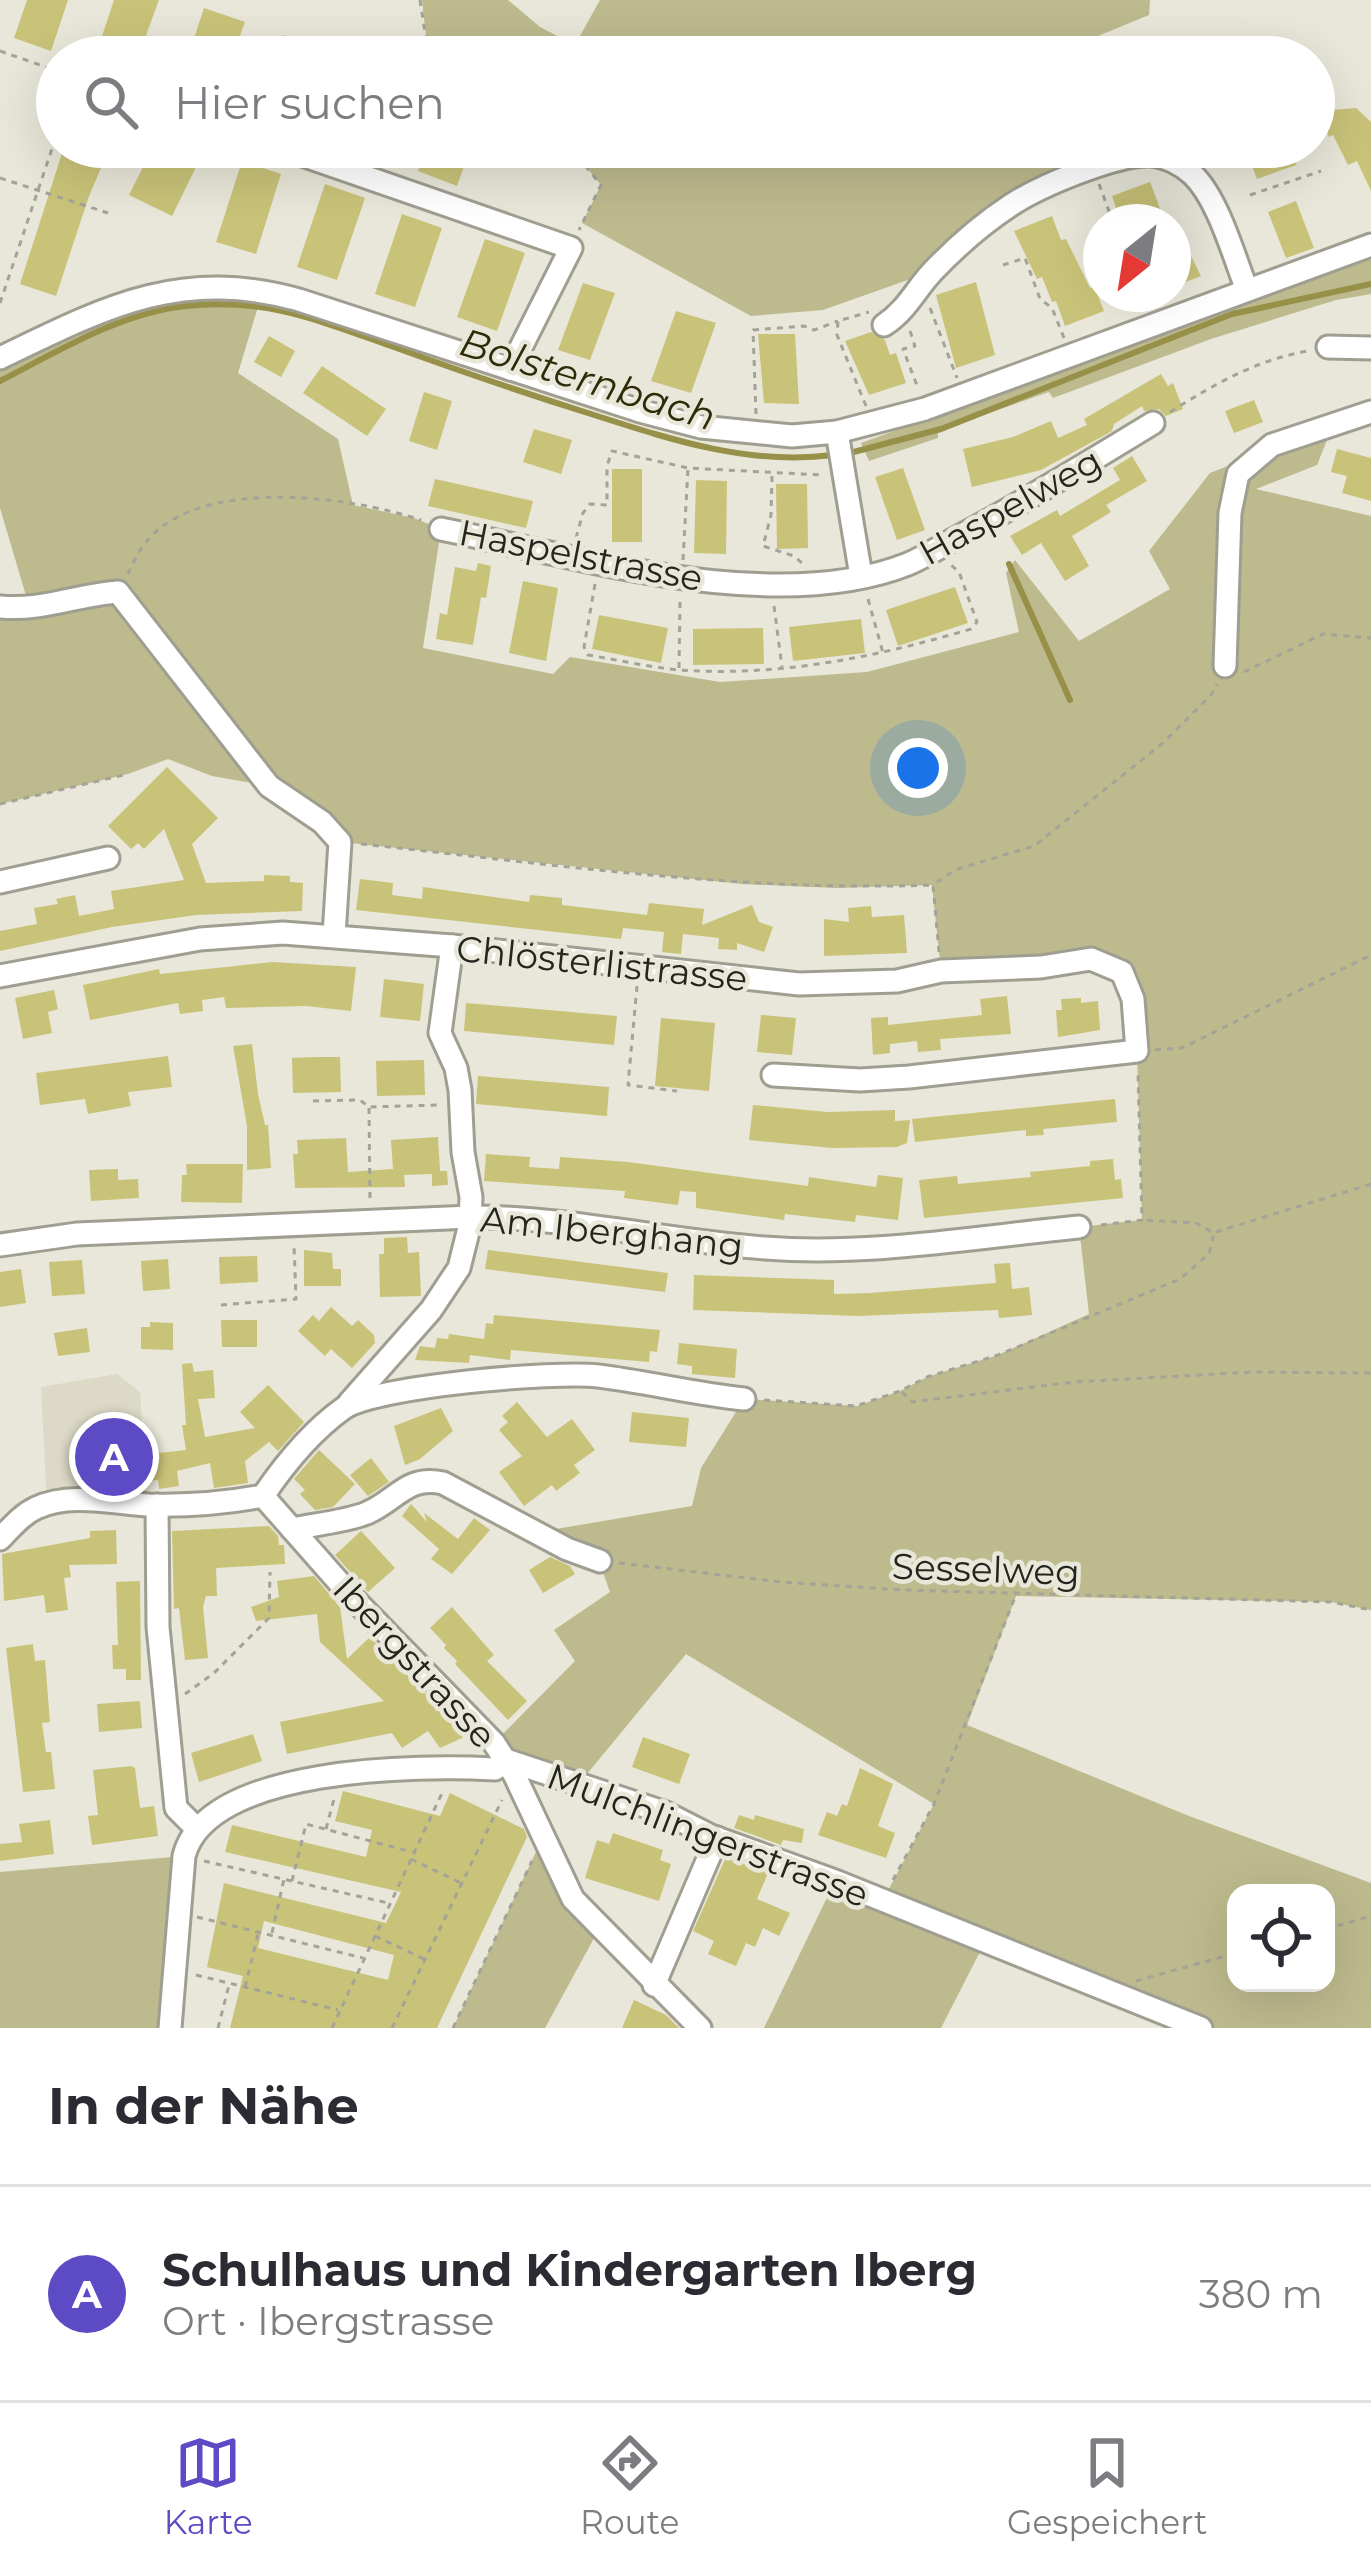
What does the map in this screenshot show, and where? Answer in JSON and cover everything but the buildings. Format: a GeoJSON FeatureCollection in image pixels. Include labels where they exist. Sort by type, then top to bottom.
{"type":"FeatureCollection","features":[{"type":"Feature","properties":{"kind":"street"},"geometry":{"type":"LineString","coordinates":[[340,168],[571,248],[510,369]]}},
{"type":"Feature","properties":{"kind":"street"},"geometry":{"type":"LineString","coordinates":[[894,319],[933,271],[1011,205],[1100,168]]}},
{"type":"Feature","properties":{"kind":"street"},"geometry":{"type":"LineString","coordinates":[[1183,168],[1206,191],[1247,290]]}},
{"type":"Feature","properties":{"kind":"street"},"geometry":{"type":"LineString","coordinates":[[840,455],[872,424],[963,397],[1371,245]]}},
{"type":"Feature","properties":{"kind":"street"},"geometry":{"type":"LineString","coordinates":[[0,358],[128,299],[171,289],[221,286],[281,295],[640,411],[700,427],[793,436],[840,455]]}},
{"type":"Feature","properties":{"kind":"street"},"geometry":{"type":"LineString","coordinates":[[1328,347],[1371,348]]}},
{"type":"Feature","properties":{"kind":"street"},"geometry":{"type":"LineString","coordinates":[[1222,672],[1230,513],[1238,474],[1272,446],[1371,412]]}},
{"type":"Feature","properties":{"kind":"street","name":"Haspelweg"},"geometry":{"type":"LineString","coordinates":[[861,576],[907,564],[1153,423]]}},
{"type":"Feature","properties":{"kind":"street"},"geometry":{"type":"LineString","coordinates":[[840,455],[861,576]]}},
{"type":"Feature","properties":{"kind":"street","name":"Haspelstrasse"},"geometry":{"type":"LineString","coordinates":[[441,529],[680,579],[771,585],[861,576]]}},
{"type":"Feature","properties":{"kind":"street"},"geometry":{"type":"LineString","coordinates":[[0,607],[30,610],[90,594],[118,592],[269,786],[322,822],[340,842],[334,935]]}},
{"type":"Feature","properties":{"kind":"street"},"geometry":{"type":"LineString","coordinates":[[0,881],[108,858]]}},
{"type":"Feature","properties":{"kind":"street","name":"Chlösterlistrasse"},"geometry":{"type":"LineString","coordinates":[[0,976],[251,934],[334,935],[799,984],[897,981],[941,971],[1041,967],[1091,959],[1122,972],[1133,999],[1137,1052]]}},
{"type":"Feature","properties":{"kind":"street"},"geometry":{"type":"LineString","coordinates":[[0,1539],[23,1516],[47,1504],[231,1502],[263,1496],[281,1469],[345,1408],[431,1310],[459,1268],[471,1217],[456,1068],[440,1033],[452,946]]}},
{"type":"Feature","properties":{"kind":"street"},"geometry":{"type":"LineString","coordinates":[[772,1075],[892,1078],[1137,1052]]}},
{"type":"Feature","properties":{"kind":"street","name":"Am Iberghang"},"geometry":{"type":"LineString","coordinates":[[0,1245],[77,1234],[471,1217],[529,1217],[763,1248],[836,1250],[1079,1227]]}},
{"type":"Feature","properties":{"kind":"street"},"geometry":{"type":"LineString","coordinates":[[345,1408],[378,1394],[413,1388],[546,1376],[594,1375],[744,1399]]}},
{"type":"Feature","properties":{"kind":"street","name":"Ibergstrasse"},"geometry":{"type":"LineString","coordinates":[[292,1529],[364,1514],[412,1482],[426,1479],[443,1483],[599,1561]]}},
{"type":"Feature","properties":{"kind":"street","name":"Ibergstrasse"},"geometry":{"type":"LineString","coordinates":[[263,1496],[352,1597],[479,1726],[510,1767],[562,1880],[580,1908],[700,2028]]}},
{"type":"Feature","properties":{"kind":"street"},"geometry":{"type":"LineString","coordinates":[[157,1504],[158,1627],[176,1808],[196,1828],[184,1856],[170,2028]]}},
{"type":"Feature","properties":{"kind":"street","name":"Mulchlingerstrasse"},"geometry":{"type":"LineString","coordinates":[[196,1828],[215,1812],[245,1798],[336,1773],[510,1767],[666,1814],[1201,2028]]}},
{"type":"Feature","properties":{"kind":"street"},"geometry":{"type":"LineString","coordinates":[[654,1984],[717,1838]]}},
{"type":"Feature","properties":{"kind":"path"},"geometry":{"type":"LineString","coordinates":[[420,0],[426,36]]}},
{"type":"Feature","properties":{"kind":"path"},"geometry":{"type":"LineString","coordinates":[[0,51],[36,64]]}},
{"type":"Feature","properties":{"kind":"path"},"geometry":{"type":"LineString","coordinates":[[0,303],[46,168]]}},
{"type":"Feature","properties":{"kind":"path"},"geometry":{"type":"LineString","coordinates":[[571,248],[601,185],[587,168]]}},
{"type":"Feature","properties":{"kind":"path"},"geometry":{"type":"LineString","coordinates":[[1093,170],[1106,204]]}},
{"type":"Feature","properties":{"kind":"path"},"geometry":{"type":"LineString","coordinates":[[1250,195],[1321,171]]}},
{"type":"Feature","properties":{"kind":"path"},"geometry":{"type":"LineString","coordinates":[[0,178],[108,213]]}},
{"type":"Feature","properties":{"kind":"path"},"geometry":{"type":"LineString","coordinates":[[1003,266],[1025,258],[1040,299],[1052,308],[1070,357]]}},
{"type":"Feature","properties":{"kind":"path"},"geometry":{"type":"LineString","coordinates":[[922,286],[963,397]]}},
{"type":"Feature","properties":{"kind":"path"},"geometry":{"type":"LineString","coordinates":[[755,434],[758,381],[753,376],[753,329],[804,326],[814,331],[879,305],[915,346],[903,349],[925,409]]}},
{"type":"Feature","properties":{"kind":"path"},"geometry":{"type":"LineString","coordinates":[[838,321],[838,335],[872,424]]}},
{"type":"Feature","properties":{"kind":"path"},"geometry":{"type":"LineString","coordinates":[[1153,423],[1229,375],[1277,356],[1328,347]]}},
{"type":"Feature","properties":{"kind":"path"},"geometry":{"type":"LineString","coordinates":[[571,556],[583,512],[590,504],[607,505],[607,466],[612,452],[688,468],[772,474],[840,455]]}},
{"type":"Feature","properties":{"kind":"path"},"geometry":{"type":"LineString","coordinates":[[679,670],[688,468]]}},
{"type":"Feature","properties":{"kind":"path"},"geometry":{"type":"LineString","coordinates":[[772,474],[771,514],[763,546],[794,556],[813,582]]}},
{"type":"Feature","properties":{"kind":"path"},"geometry":{"type":"LineString","coordinates":[[118,592],[145,542],[171,520],[227,501],[284,495],[414,518],[441,529]]}},
{"type":"Feature","properties":{"kind":"path"},"geometry":{"type":"LineString","coordinates":[[599,562],[584,647],[588,655],[679,670],[782,669],[884,655],[971,629],[976,622],[951,564]]}},
{"type":"Feature","properties":{"kind":"path"},"geometry":{"type":"LineString","coordinates":[[861,576],[884,655]]}},
{"type":"Feature","properties":{"kind":"path"},"geometry":{"type":"LineString","coordinates":[[771,585],[782,669]]}},
{"type":"Feature","properties":{"kind":"path"},"geometry":{"type":"LineString","coordinates":[[340,842],[742,884],[933,885],[956,870],[1034,846],[1163,743],[1211,694],[1222,672],[1237,676],[1323,634],[1371,638]]}},
{"type":"Feature","properties":{"kind":"path"},"geometry":{"type":"LineString","coordinates":[[0,804],[128,774]]}},
{"type":"Feature","properties":{"kind":"path"},"geometry":{"type":"LineString","coordinates":[[933,885],[941,971]]}},
{"type":"Feature","properties":{"kind":"path"},"geometry":{"type":"LineString","coordinates":[[1142,1220],[1137,1052],[1183,1048],[1371,956]]}},
{"type":"Feature","properties":{"kind":"path"},"geometry":{"type":"LineString","coordinates":[[639,967],[628,1085],[677,1091]]}},
{"type":"Feature","properties":{"kind":"path"},"geometry":{"type":"LineString","coordinates":[[313,1101],[360,1100],[368,1107],[434,1104],[461,1116]]}},
{"type":"Feature","properties":{"kind":"path"},"geometry":{"type":"LineString","coordinates":[[368,1107],[371,1221]]}},
{"type":"Feature","properties":{"kind":"path"},"geometry":{"type":"LineString","coordinates":[[1079,1227],[1169,1219],[1196,1223],[1214,1233],[1371,1184]]}},
{"type":"Feature","properties":{"kind":"path"},"geometry":{"type":"LineString","coordinates":[[221,1305],[296,1299],[293,1225]]}},
{"type":"Feature","properties":{"kind":"path"},"geometry":{"type":"LineString","coordinates":[[744,1399],[856,1406],[900,1391],[1180,1280],[1209,1254],[1214,1233]]}},
{"type":"Feature","properties":{"kind":"path"},"geometry":{"type":"LineString","coordinates":[[900,1391],[912,1402],[1075,1382],[1253,1372],[1371,1373]]}},
{"type":"Feature","properties":{"kind":"path","name":"Sesselweg"},"geometry":{"type":"LineString","coordinates":[[599,1561],[781,1582],[1016,1596],[1331,1602],[1371,1610]]}},
{"type":"Feature","properties":{"kind":"path"},"geometry":{"type":"LineString","coordinates":[[166,1707],[214,1673],[269,1618],[270,1572]]}},
{"type":"Feature","properties":{"kind":"path"},"geometry":{"type":"LineString","coordinates":[[883,1900],[934,1804],[1016,1596]]}},
{"type":"Feature","properties":{"kind":"path"},"geometry":{"type":"LineString","coordinates":[[332,2028],[444,1790],[436,1785],[434,1767]]}},
{"type":"Feature","properties":{"kind":"path"},"geometry":{"type":"LineString","coordinates":[[392,2028],[502,1804],[510,1767]]}},
{"type":"Feature","properties":{"kind":"path"},"geometry":{"type":"LineString","coordinates":[[326,1829],[338,1783],[336,1773]]}},
{"type":"Feature","properties":{"kind":"path"},"geometry":{"type":"LineString","coordinates":[[292,1881],[306,1823],[414,1852]]}},
{"type":"Feature","properties":{"kind":"path"},"geometry":{"type":"LineString","coordinates":[[453,2028],[543,1837]]}},
{"type":"Feature","properties":{"kind":"path"},"geometry":{"type":"LineString","coordinates":[[184,1856],[390,1904]]}},
{"type":"Feature","properties":{"kind":"path"},"geometry":{"type":"LineString","coordinates":[[410,1859],[463,1884]]}},
{"type":"Feature","properties":{"kind":"path"},"geometry":{"type":"LineString","coordinates":[[272,1935],[284,1879]]}},
{"type":"Feature","properties":{"kind":"path"},"geometry":{"type":"LineString","coordinates":[[179,1912],[364,1958]]}},
{"type":"Feature","properties":{"kind":"path"},"geometry":{"type":"LineString","coordinates":[[1335,1926],[1371,1916]]}},
{"type":"Feature","properties":{"kind":"path"},"geometry":{"type":"LineString","coordinates":[[245,1987],[259,1932]]}},
{"type":"Feature","properties":{"kind":"path"},"geometry":{"type":"LineString","coordinates":[[375,1936],[426,1959]]}},
{"type":"Feature","properties":{"kind":"path"},"geometry":{"type":"LineString","coordinates":[[1113,1993],[1146,1977],[1227,1955]]}},
{"type":"Feature","properties":{"kind":"path"},"geometry":{"type":"LineString","coordinates":[[174,1970],[340,2011]]}},
{"type":"Feature","properties":{"kind":"path"},"geometry":{"type":"LineString","coordinates":[[218,2028],[230,1983]]}},
{"type":"Feature","properties":{"kind":"shaded area"},"geometry":{"type":"Polygon","coordinates":[[[422,0],[508,0],[558,36],[426,36],[422,0]]]}},
{"type":"Feature","properties":{"kind":"shaded area"},"geometry":{"type":"Polygon","coordinates":[[[600,0],[1150,0],[1149,15],[1098,36],[580,36],[600,0]]]}},
{"type":"Feature","properties":{"kind":"shaded area"},"geometry":{"type":"Polygon","coordinates":[[[587,168],[1084,168],[1086,172],[1040,189],[933,271],[823,310],[751,316],[582,223],[601,185],[587,168]]]}},
{"type":"Feature","properties":{"kind":"shaded area"},"geometry":{"type":"Polygon","coordinates":[[[1371,258],[1371,294],[1336,300],[1211,339],[1053,398],[1049,392],[869,461],[861,443],[1371,258]]]}},
{"type":"Feature","properties":{"kind":"shaded area"},"geometry":{"type":"Polygon","coordinates":[[[263,290],[238,373],[338,439],[353,505],[441,529],[423,648],[553,674],[570,657],[720,682],[867,672],[1019,632],[1006,573],[1015,560],[1079,641],[1170,589],[1149,551],[1210,473],[1333,425],[1317,465],[1256,489],[1371,516],[1371,1610],[1331,1602],[1016,1596],[967,1725],[1189,1816],[1371,1883],[1371,2028],[1201,2028],[985,1942],[941,2028],[764,2028],[835,1881],[883,1900],[934,1804],[686,1654],[577,1786],[494,1743],[575,1661],[554,1630],[610,1592],[599,1561],[538,1532],[692,1506],[701,1468],[744,1399],[857,1406],[998,1355],[1089,1314],[1079,1227],[1142,1220],[1137,1051],[1122,972],[1091,959],[941,971],[932,885],[742,884],[340,842],[269,786],[212,776],[168,759],[128,774],[0,804],[0,607],[30,609],[0,508],[0,358],[127,299],[263,290]]]}},
{"type":"Feature","properties":{"kind":"shaded area"},"geometry":{"type":"Polygon","coordinates":[[[117,1374],[140,1392],[147,1504],[47,1504],[41,1387],[117,1374]]]}},
{"type":"Feature","properties":{"kind":"shaded area"},"geometry":{"type":"Polygon","coordinates":[[[543,1837],[599,1929],[545,2028],[453,2028],[543,1837]]]}},
{"type":"Feature","properties":{"kind":"shaded area"},"geometry":{"type":"Polygon","coordinates":[[[184,1856],[170,2028],[0,2028],[0,1872],[184,1856]]]}},
{"type":"Feature","properties":{"kind":"waterway","name":"Bolsternbach"},"geometry":{"type":"LineString","coordinates":[[846,454],[941,429],[1232,314],[1371,284]]}},
{"type":"Feature","properties":{"kind":"waterway","name":"Bolsternbach"},"geometry":{"type":"LineString","coordinates":[[0,381],[137,316],[186,306],[241,305],[315,320],[680,441],[771,457],[833,455]]}},
{"type":"Feature","properties":{"kind":"waterway"},"geometry":{"type":"LineString","coordinates":[[1009,564],[1070,700]]}},
{"type":"Feature","properties":{"kind":"place","name":"Schulhaus und Kindergarten Iberg"},"geometry":{"type":"Point","coordinates":[114,1457]}}]}
